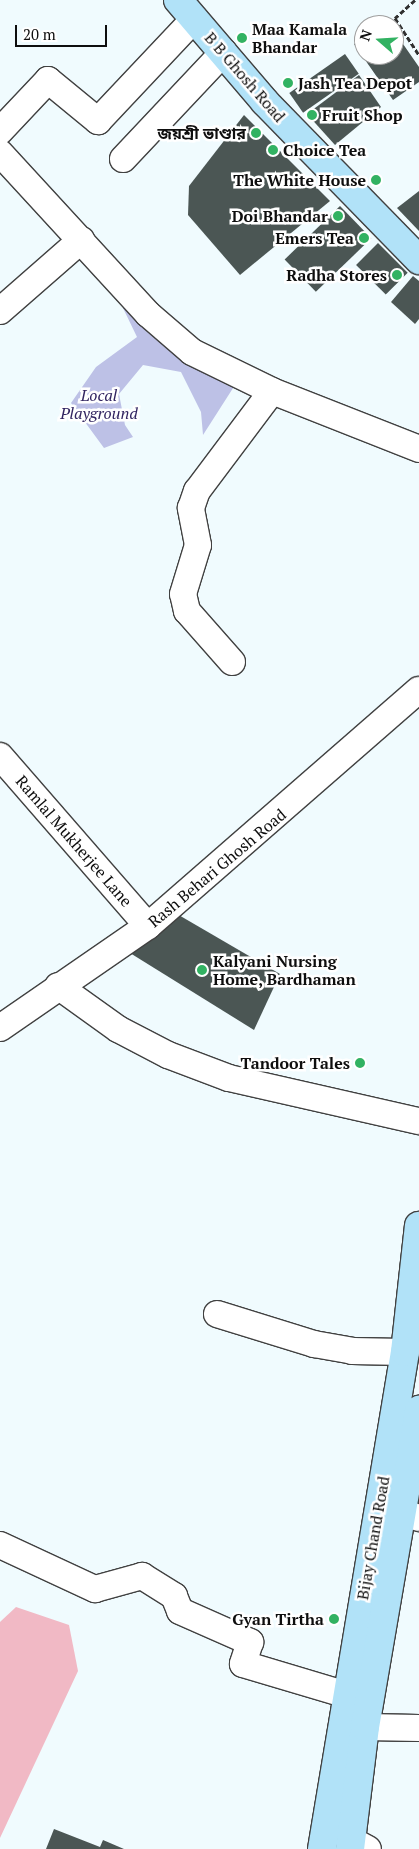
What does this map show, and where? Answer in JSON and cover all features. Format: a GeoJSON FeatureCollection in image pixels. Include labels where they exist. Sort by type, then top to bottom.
{"type":"FeatureCollection","features":[{"type":"Feature","properties":{"kind":"main road","name":"B B Ghosh Road"},"geometry":{"type":"LineString","coordinates":[[186,9],[271,109],[419,260]]}},
{"type":"Feature","properties":{"kind":"main road","name":"Bijay Chand Road"},"geometry":{"type":"LineString","coordinates":[[322,1849],[405,1352],[419,1226]]}},
{"type":"Feature","properties":{"kind":"main road","name":"Bijay Chand Road"},"geometry":{"type":"LineString","coordinates":[[356,1846],[365,1727],[411,1515],[419,1410]]}},
{"type":"Feature","properties":{"kind":"street"},"geometry":{"type":"LineString","coordinates":[[0,131],[48,80],[98,121],[186,9]]}},
{"type":"Feature","properties":{"kind":"street"},"geometry":{"type":"LineString","coordinates":[[124,159],[224,52]]}},
{"type":"Feature","properties":{"kind":"street"},"geometry":{"type":"LineString","coordinates":[[0,153],[148,314],[192,352],[272,391],[419,449]]}},
{"type":"Feature","properties":{"kind":"street"},"geometry":{"type":"LineString","coordinates":[[0,311],[81,240]]}},
{"type":"Feature","properties":{"kind":"street"},"geometry":{"type":"LineString","coordinates":[[232,662],[187,611],[182,594],[198,545],[191,508],[197,491],[272,391]]}},
{"type":"Feature","properties":{"kind":"street","name":"Rash Behari Ghosh Road"},"geometry":{"type":"LineString","coordinates":[[0,1028],[58,986],[148,926],[419,690]]}},
{"type":"Feature","properties":{"kind":"street","name":"Ramlal Mukherjee Lane"},"geometry":{"type":"LineString","coordinates":[[0,756],[148,926]]}},
{"type":"Feature","properties":{"kind":"street"},"geometry":{"type":"LineString","coordinates":[[58,986],[118,1029],[168,1055],[229,1078],[419,1121]]}},
{"type":"Feature","properties":{"kind":"street"},"geometry":{"type":"LineString","coordinates":[[217,1314],[314,1344],[352,1351],[405,1352]]}},
{"type":"Feature","properties":{"kind":"street"},"geometry":{"type":"LineString","coordinates":[[0,1545],[95,1589],[142,1576],[174,1596],[180,1611],[250,1642],[244,1664],[347,1695]]}},
{"type":"Feature","properties":{"kind":"street"},"geometry":{"type":"LineString","coordinates":[[365,1727],[419,1728]]}},
{"type":"Feature","properties":{"kind":"path"},"geometry":{"type":"LineString","coordinates":[[415,0],[395,18],[419,55]]}},
{"type":"Feature","properties":{"kind":"green space","name":"Local Playground"},"geometry":{"type":"Polygon","coordinates":[[[126,299],[235,385],[203,435],[201,412],[181,372],[143,365],[119,394],[125,425],[133,437],[104,448],[71,403],[96,367],[137,337],[123,308],[126,299]]]}},
{"type":"Feature","properties":{"kind":"shaded area"},"geometry":{"type":"Polygon","coordinates":[[[16,1607],[69,1625],[78,1671],[0,1838],[0,1622],[16,1607]]]}},
{"type":"Feature","properties":{"kind":"building"},"geometry":{"type":"Polygon","coordinates":[[[404,45],[419,67],[419,82],[393,100],[369,65],[404,65],[404,45]]]}},
{"type":"Feature","properties":{"kind":"building"},"geometry":{"type":"Polygon","coordinates":[[[345,54],[359,74],[303,113],[289,93],[345,54]]]}},
{"type":"Feature","properties":{"kind":"building"},"geometry":{"type":"Polygon","coordinates":[[[359,75],[381,107],[335,145],[307,114],[359,75]]]}},
{"type":"Feature","properties":{"kind":"building"},"geometry":{"type":"Polygon","coordinates":[[[244,115],[330,201],[240,275],[188,215],[189,186],[244,115]]]}},
{"type":"Feature","properties":{"kind":"building"},"geometry":{"type":"Polygon","coordinates":[[[419,191],[419,231],[397,208],[419,191]]]}},
{"type":"Feature","properties":{"kind":"building"},"geometry":{"type":"Polygon","coordinates":[[[340,206],[371,238],[316,292],[285,259],[340,206]]]}},
{"type":"Feature","properties":{"kind":"building"},"geometry":{"type":"Polygon","coordinates":[[[378,243],[408,273],[386,295],[356,265],[378,243]]]}},
{"type":"Feature","properties":{"kind":"building"},"geometry":{"type":"Polygon","coordinates":[[[413,276],[419,281],[419,319],[415,324],[391,302],[413,276]]]}},
{"type":"Feature","properties":{"kind":"building"},"geometry":{"type":"Polygon","coordinates":[[[177,914],[280,974],[254,1030],[130,953],[177,914]]]}},
{"type":"Feature","properties":{"kind":"building"},"geometry":{"type":"Polygon","coordinates":[[[54,1829],[100,1847],[103,1840],[124,1849],[46,1849],[54,1829]]]}},
{"type":"Feature","properties":{"kind":"place","name":"Maa Kamala Bhandar"},"geometry":{"type":"Point","coordinates":[242,38]}},
{"type":"Feature","properties":{"kind":"place","name":"Jash Tea Depot"},"geometry":{"type":"Point","coordinates":[288,83]}},
{"type":"Feature","properties":{"kind":"place","name":"Fruit Shop"},"geometry":{"type":"Point","coordinates":[312,115]}},
{"type":"Feature","properties":{"kind":"place","name":"জয়শ্রী ভাণ্ডার"},"geometry":{"type":"Point","coordinates":[256,133]}},
{"type":"Feature","properties":{"kind":"place","name":"Choice Tea"},"geometry":{"type":"Point","coordinates":[273,150]}},
{"type":"Feature","properties":{"kind":"place","name":"The White House"},"geometry":{"type":"Point","coordinates":[376,180]}},
{"type":"Feature","properties":{"kind":"place","name":"Doi Bhandar"},"geometry":{"type":"Point","coordinates":[338,216]}},
{"type":"Feature","properties":{"kind":"place","name":"Emers Tea"},"geometry":{"type":"Point","coordinates":[364,238]}},
{"type":"Feature","properties":{"kind":"place","name":"Radha Stores"},"geometry":{"type":"Point","coordinates":[397,275]}},
{"type":"Feature","properties":{"kind":"place","name":"Kalyani Nursing Home, Bardhaman"},"geometry":{"type":"Point","coordinates":[202,970]}},
{"type":"Feature","properties":{"kind":"place","name":"Tandoor Tales"},"geometry":{"type":"Point","coordinates":[360,1063]}},
{"type":"Feature","properties":{"kind":"place","name":"Gyan Tirtha"},"geometry":{"type":"Point","coordinates":[334,1619]}}]}
